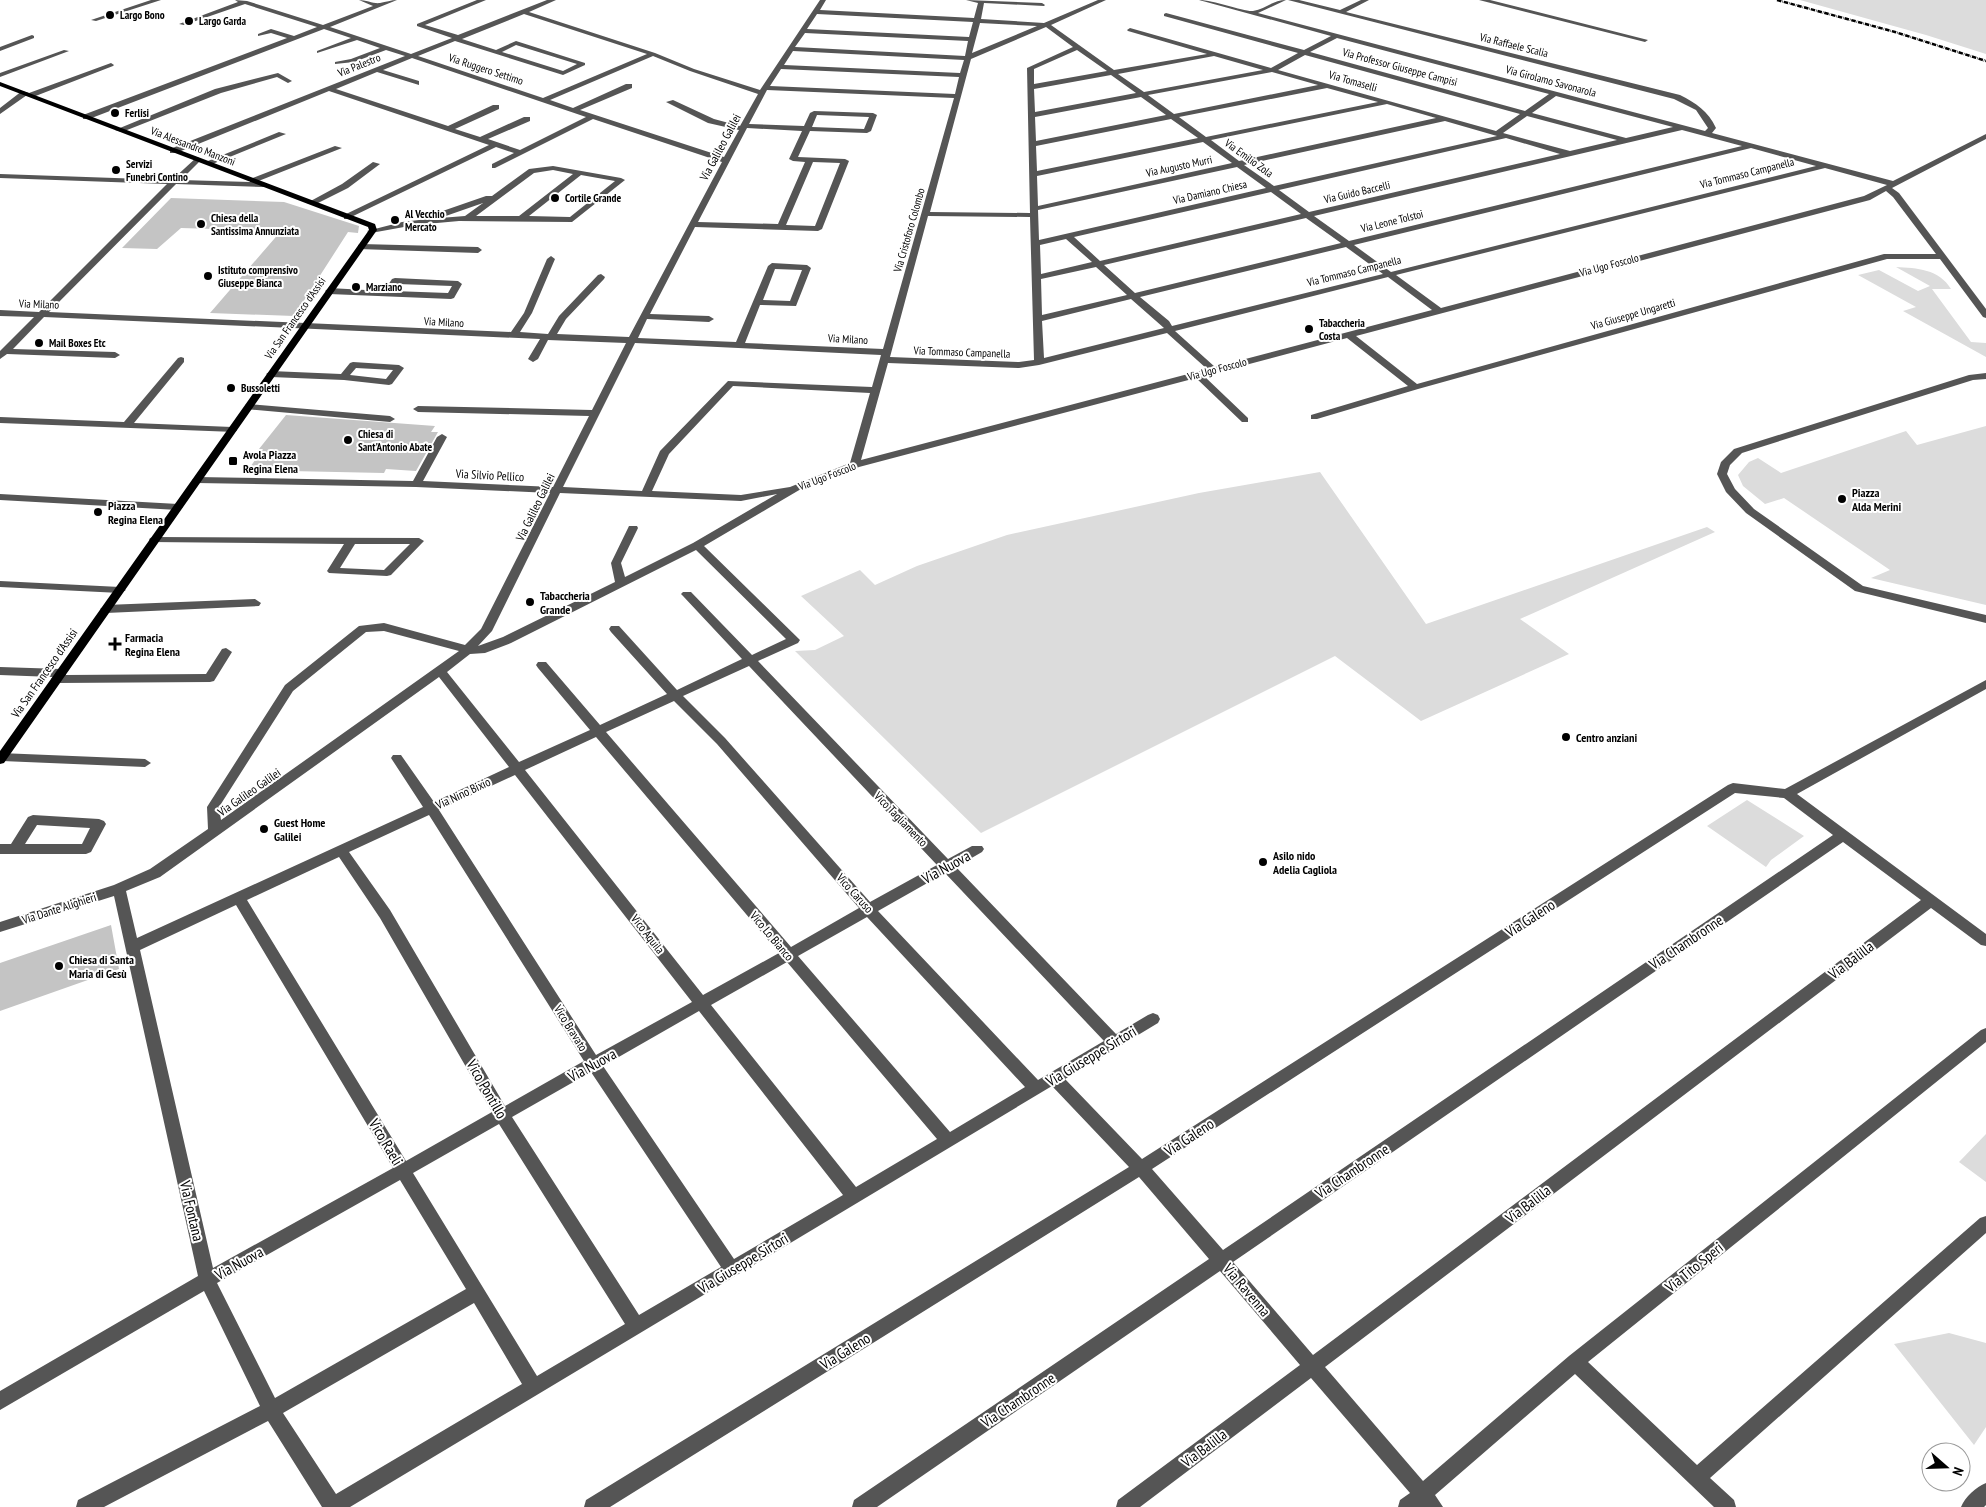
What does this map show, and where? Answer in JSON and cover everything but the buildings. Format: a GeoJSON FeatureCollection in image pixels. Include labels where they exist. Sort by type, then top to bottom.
{"type":"FeatureCollection","features":[{"type":"Feature","properties":{"kind":"main road","name":"Via Alessandro Manzoni"},"geometry":{"type":"LineString","coordinates":[[0,84],[372,226],[372,231]]}},
{"type":"Feature","properties":{"kind":"main road","name":"Via San Francesco d'Assisi"},"geometry":{"type":"LineString","coordinates":[[1,758],[372,231]]}},
{"type":"Feature","properties":{"kind":"street"},"geometry":{"type":"LineString","coordinates":[[94,20],[158,0]]}},
{"type":"Feature","properties":{"kind":"street"},"geometry":{"type":"LineString","coordinates":[[362,0],[380,6]]}},
{"type":"Feature","properties":{"kind":"street"},"geometry":{"type":"LineString","coordinates":[[86,117],[394,0]]}},
{"type":"Feature","properties":{"kind":"street"},"geometry":{"type":"LineString","coordinates":[[483,0],[419,25],[496,52],[563,73],[583,64],[516,43],[496,52]]}},
{"type":"Feature","properties":{"kind":"street","name":"Via Palestro"},"geometry":{"type":"LineString","coordinates":[[174,151],[553,0]]}},
{"type":"Feature","properties":{"kind":"street","name":"Via Galileo Galilei"},"geometry":{"type":"LineString","coordinates":[[119,889],[155,874],[440,671],[468,650],[486,631],[644,316],[764,90],[822,0]]}},
{"type":"Feature","properties":{"kind":"street"},"geometry":{"type":"LineString","coordinates":[[969,0],[1042,5]]}},
{"type":"Feature","properties":{"kind":"street","name":"Via Cristoforo Colombo"},"geometry":{"type":"LineString","coordinates":[[855,465],[964,76],[982,0]]}},
{"type":"Feature","properties":{"kind":"street"},"geometry":{"type":"LineString","coordinates":[[791,49],[967,58],[1103,0]]}},
{"type":"Feature","properties":{"kind":"street","name":"Via Girolamo Savonarola"},"geometry":{"type":"LineString","coordinates":[[1202,0],[1707,134],[1890,186]]}},
{"type":"Feature","properties":{"kind":"street"},"geometry":{"type":"LineString","coordinates":[[1253,14],[1283,0]]}},
{"type":"Feature","properties":{"kind":"street","name":"Via Raffaele Scalia"},"geometry":{"type":"LineString","coordinates":[[1291,0],[1677,97],[1693,104],[1706,115],[1712,128],[1707,134]]}},
{"type":"Feature","properties":{"kind":"street"},"geometry":{"type":"LineString","coordinates":[[1341,12],[1366,0]]}},
{"type":"Feature","properties":{"kind":"street"},"geometry":{"type":"LineString","coordinates":[[1482,0],[1645,40]]}},
{"type":"Feature","properties":{"kind":"street"},"geometry":{"type":"LineString","coordinates":[[182,24],[241,1]]}},
{"type":"Feature","properties":{"kind":"street","name":"Via Ruggero Settimo"},"geometry":{"type":"LineString","coordinates":[[241,1],[727,161]]}},
{"type":"Feature","properties":{"kind":"street"},"geometry":{"type":"LineString","coordinates":[[524,12],[653,54],[692,70],[764,90],[958,96]]}},
{"type":"Feature","properties":{"kind":"street"},"geometry":{"type":"LineString","coordinates":[[815,12],[1045,24]]}},
{"type":"Feature","properties":{"kind":"street","name":"Via Professor Giuseppe Campisi"},"geometry":{"type":"LineString","coordinates":[[1166,16],[1626,141]]}},
{"type":"Feature","properties":{"kind":"street","name":"Via Emilio Zola"},"geometry":{"type":"LineString","coordinates":[[1045,24],[1438,310]]}},
{"type":"Feature","properties":{"kind":"street"},"geometry":{"type":"LineString","coordinates":[[260,35],[271,30],[294,38]]}},
{"type":"Feature","properties":{"kind":"street","name":"Via Tomaselli"},"geometry":{"type":"LineString","coordinates":[[1130,30],[1570,154]]}},
{"type":"Feature","properties":{"kind":"street"},"geometry":{"type":"LineString","coordinates":[[803,31],[972,39]]}},
{"type":"Feature","properties":{"kind":"street"},"geometry":{"type":"LineString","coordinates":[[1032,115],[1272,70],[1336,36]]}},
{"type":"Feature","properties":{"kind":"street"},"geometry":{"type":"LineString","coordinates":[[0,49],[32,37]]}},
{"type":"Feature","properties":{"kind":"street"},"geometry":{"type":"LineString","coordinates":[[319,52],[357,38]]}},
{"type":"Feature","properties":{"kind":"street"},"geometry":{"type":"LineString","coordinates":[[1039,362],[1030,68],[1078,47]]}},
{"type":"Feature","properties":{"kind":"street"},"geometry":{"type":"LineString","coordinates":[[336,63],[352,61],[386,48]]}},
{"type":"Feature","properties":{"kind":"street"},"geometry":{"type":"LineString","coordinates":[[0,75],[66,51]]}},
{"type":"Feature","properties":{"kind":"street"},"geometry":{"type":"LineString","coordinates":[[544,100],[653,54]]}},
{"type":"Feature","properties":{"kind":"street"},"geometry":{"type":"LineString","coordinates":[[1031,87],[1216,54]]}},
{"type":"Feature","properties":{"kind":"street"},"geometry":{"type":"LineString","coordinates":[[0,112],[28,94],[111,66]]}},
{"type":"Feature","properties":{"kind":"street"},"geometry":{"type":"LineString","coordinates":[[779,67],[964,76]]}},
{"type":"Feature","properties":{"kind":"street"},"geometry":{"type":"LineString","coordinates":[[377,70],[416,83]]}},
{"type":"Feature","properties":{"kind":"street"},"geometry":{"type":"LineString","coordinates":[[119,130],[218,91],[278,75],[288,81]]}},
{"type":"Feature","properties":{"kind":"street"},"geometry":{"type":"LineString","coordinates":[[574,110],[629,86]]}},
{"type":"Feature","properties":{"kind":"street"},"geometry":{"type":"LineString","coordinates":[[1033,144],[1328,86]]}},
{"type":"Feature","properties":{"kind":"street"},"geometry":{"type":"LineString","coordinates":[[329,89],[521,153]]}},
{"type":"Feature","properties":{"kind":"street"},"geometry":{"type":"LineString","coordinates":[[1497,133],[1554,94]]}},
{"type":"Feature","properties":{"kind":"street"},"geometry":{"type":"LineString","coordinates":[[670,102],[711,121],[744,128],[807,129],[867,132],[872,116],[814,113],[807,129],[793,159],[844,161],[818,229],[694,224]]}},
{"type":"Feature","properties":{"kind":"street"},"geometry":{"type":"LineString","coordinates":[[1034,174],[1386,102]]}},
{"type":"Feature","properties":{"kind":"street"},"geometry":{"type":"LineString","coordinates":[[448,129],[496,107]]}},
{"type":"Feature","properties":{"kind":"street"},"geometry":{"type":"LineString","coordinates":[[495,166],[593,116]]}},
{"type":"Feature","properties":{"kind":"street"},"geometry":{"type":"LineString","coordinates":[[480,140],[527,119]]}},
{"type":"Feature","properties":{"kind":"street","name":"Via Augusto Murri"},"geometry":{"type":"LineString","coordinates":[[925,214],[1034,212],[1238,164],[1445,119]]}},
{"type":"Feature","properties":{"kind":"street","name":"Via Guido Baccelli"},"geometry":{"type":"LineString","coordinates":[[1036,278],[1682,128]]}},
{"type":"Feature","properties":{"kind":"street"},"geometry":{"type":"LineString","coordinates":[[207,163],[282,134]]}},
{"type":"Feature","properties":{"kind":"street","name":"Via Damiano Chiesa"},"geometry":{"type":"LineString","coordinates":[[1036,243],[1506,136]]}},
{"type":"Feature","properties":{"kind":"street","name":"Via Ugo Foscolo"},"geometry":{"type":"LineString","coordinates":[[468,650],[481,650],[507,640],[697,545],[797,487],[855,465],[1867,198],[1986,136]]}},
{"type":"Feature","properties":{"kind":"street"},"geometry":{"type":"LineString","coordinates":[[347,217],[495,145]]}},
{"type":"Feature","properties":{"kind":"street","name":"Via Leone Tolstoi"},"geometry":{"type":"LineString","coordinates":[[1038,319],[1751,146]]}},
{"type":"Feature","properties":{"kind":"street"},"geometry":{"type":"LineString","coordinates":[[253,181],[338,148]]}},
{"type":"Feature","properties":{"kind":"street"},"geometry":{"type":"LineString","coordinates":[[2,353],[197,159]]}},
{"type":"Feature","properties":{"kind":"street"},"geometry":{"type":"LineString","coordinates":[[781,228],[810,160]]}},
{"type":"Feature","properties":{"kind":"street"},"geometry":{"type":"LineString","coordinates":[[311,203],[345,186],[376,164]]}},
{"type":"Feature","properties":{"kind":"street","name":"Via Tommaso Campanella"},"geometry":{"type":"LineString","coordinates":[[886,356],[1018,365],[1039,362],[1824,166]]}},
{"type":"Feature","properties":{"kind":"street"},"geometry":{"type":"LineString","coordinates":[[372,231],[423,222],[466,219],[521,218],[572,220],[621,180],[553,168],[532,171],[466,219]]}},
{"type":"Feature","properties":{"kind":"street"},"geometry":{"type":"LineString","coordinates":[[521,218],[579,173]]}},
{"type":"Feature","properties":{"kind":"street"},"geometry":{"type":"LineString","coordinates":[[0,176],[263,184]]}},
{"type":"Feature","properties":{"kind":"street"},"geometry":{"type":"LineString","coordinates":[[1890,186],[1986,315]]}},
{"type":"Feature","properties":{"kind":"street"},"geometry":{"type":"LineString","coordinates":[[423,222],[502,193]]}},
{"type":"Feature","properties":{"kind":"street"},"geometry":{"type":"LineString","coordinates":[[1068,236],[1133,296],[1166,323],[1172,334],[1213,370]]}},
{"type":"Feature","properties":{"kind":"street"},"geometry":{"type":"LineString","coordinates":[[361,247],[478,250]]}},
{"type":"Feature","properties":{"kind":"street","name":"Via Giuseppe Ungaretti"},"geometry":{"type":"LineString","coordinates":[[1314,417],[1415,387],[1886,256],[1943,257]]}},
{"type":"Feature","properties":{"kind":"street"},"geometry":{"type":"LineString","coordinates":[[513,336],[528,313],[551,259]]}},
{"type":"Feature","properties":{"kind":"street"},"geometry":{"type":"LineString","coordinates":[[739,346],[757,302],[772,266],[807,268],[793,304],[757,302]]}},
{"type":"Feature","properties":{"kind":"street"},"geometry":{"type":"LineString","coordinates":[[533,359],[562,318],[601,277]]}},
{"type":"Feature","properties":{"kind":"street"},"geometry":{"type":"LineString","coordinates":[[329,291],[451,296],[458,284]]}},
{"type":"Feature","properties":{"kind":"street","name":"Via Milano"},"geometry":{"type":"LineString","coordinates":[[0,314],[305,325],[739,346],[886,356]]}},
{"type":"Feature","properties":{"kind":"street"},"geometry":{"type":"LineString","coordinates":[[644,316],[710,319]]}},
{"type":"Feature","properties":{"kind":"street"},"geometry":{"type":"LineString","coordinates":[[1348,334],[1415,387]]}},
{"type":"Feature","properties":{"kind":"street"},"geometry":{"type":"LineString","coordinates":[[2,353],[115,355]]}},
{"type":"Feature","properties":{"kind":"street"},"geometry":{"type":"LineString","coordinates":[[127,425],[181,360]]}},
{"type":"Feature","properties":{"kind":"street"},"geometry":{"type":"LineString","coordinates":[[271,374],[344,377],[390,382],[399,368],[353,365],[344,377]]}},
{"type":"Feature","properties":{"kind":"street"},"geometry":{"type":"LineString","coordinates":[[1197,374],[1245,420]]}},
{"type":"Feature","properties":{"kind":"street"},"geometry":{"type":"LineString","coordinates":[[1986,376],[1972,377],[1738,451],[1725,464],[1722,474],[1730,490],[1750,511],[1859,589],[1986,619]]}},
{"type":"Feature","properties":{"kind":"street"},"geometry":{"type":"LineString","coordinates":[[645,495],[664,453],[731,383],[877,390]]}},
{"type":"Feature","properties":{"kind":"street"},"geometry":{"type":"LineString","coordinates":[[248,407],[390,419]]}},
{"type":"Feature","properties":{"kind":"street"},"geometry":{"type":"LineString","coordinates":[[418,409],[596,413]]}},
{"type":"Feature","properties":{"kind":"street"},"geometry":{"type":"LineString","coordinates":[[0,420],[232,430]]}},
{"type":"Feature","properties":{"kind":"street"},"geometry":{"type":"LineString","coordinates":[[416,484],[442,437]]}},
{"type":"Feature","properties":{"kind":"street","name":"Via Silvio Pellico"},"geometry":{"type":"LineString","coordinates":[[197,480],[416,484],[741,498],[797,487]]}},
{"type":"Feature","properties":{"kind":"street"},"geometry":{"type":"LineString","coordinates":[[0,497],[178,507]]}},
{"type":"Feature","properties":{"kind":"street"},"geometry":{"type":"LineString","coordinates":[[621,584],[616,563],[633,528]]}},
{"type":"Feature","properties":{"kind":"street"},"geometry":{"type":"LineString","coordinates":[[154,540],[419,541],[387,573],[333,571],[350,542]]}},
{"type":"Feature","properties":{"kind":"street","name":"Via Nino Bixio"},"geometry":{"type":"LineString","coordinates":[[132,947],[794,640],[697,545]]}},
{"type":"Feature","properties":{"kind":"street"},"geometry":{"type":"LineString","coordinates":[[0,584],[120,590]]}},
{"type":"Feature","properties":{"kind":"street","name":"Vico Tagliamento"},"geometry":{"type":"LineString","coordinates":[[687,594],[1114,1042]]}},
{"type":"Feature","properties":{"kind":"street"},"geometry":{"type":"LineString","coordinates":[[108,605],[255,603]]}},
{"type":"Feature","properties":{"kind":"street"},"geometry":{"type":"LineString","coordinates":[[215,831],[213,808],[289,688],[363,629],[384,627],[468,650]]}},
{"type":"Feature","properties":{"kind":"street","name":"Vico Caruso"},"geometry":{"type":"LineString","coordinates":[[615,630],[721,741],[870,910],[1036,1088]]}},
{"type":"Feature","properties":{"kind":"street"},"geometry":{"type":"LineString","coordinates":[[0,671],[59,676],[210,678],[226,652]]}},
{"type":"Feature","properties":{"kind":"street","name":"Vico Lo Bianco"},"geometry":{"type":"LineString","coordinates":[[542,665],[948,1141]]}},
{"type":"Feature","properties":{"kind":"street","name":"Vico Aquila"},"geometry":{"type":"LineString","coordinates":[[440,671],[516,769],[572,836],[854,1197]]}},
{"type":"Feature","properties":{"kind":"street"},"geometry":{"type":"LineString","coordinates":[[1986,684],[1787,794],[1986,941]]}},
{"type":"Feature","properties":{"kind":"street"},"geometry":{"type":"LineString","coordinates":[[1,758],[145,763]]}},
{"type":"Feature","properties":{"kind":"street","name":"Vico Bravato"},"geometry":{"type":"LineString","coordinates":[[397,758],[431,808],[594,1064],[732,1270]]}},
{"type":"Feature","properties":{"kind":"street","name":"Via Galeno"},"geometry":{"type":"LineString","coordinates":[[593,1507],[1141,1168],[1733,788],[1787,794]]}},
{"type":"Feature","properties":{"kind":"street"},"geometry":{"type":"LineString","coordinates":[[0,849],[86,848],[99,824],[33,820],[15,848]]}},
{"type":"Feature","properties":{"kind":"street","name":"Via Chambronne"},"geometry":{"type":"LineString","coordinates":[[861,1507],[1843,835]]}},
{"type":"Feature","properties":{"kind":"street","name":"Via Nuova"},"geometry":{"type":"LineString","coordinates":[[0,1401],[207,1280],[977,849]]}},
{"type":"Feature","properties":{"kind":"street","name":"Vico Pontillo"},"geometry":{"type":"LineString","coordinates":[[341,850],[385,914],[502,1116],[636,1326]]}},
{"type":"Feature","properties":{"kind":"street","name":"Via Dante Alighieri"},"geometry":{"type":"LineString","coordinates":[[0,927],[119,889]]}},
{"type":"Feature","properties":{"kind":"street","name":"Via Fontana"},"geometry":{"type":"LineString","coordinates":[[119,889],[207,1280],[271,1410],[333,1507]]}},
{"type":"Feature","properties":{"kind":"street","name":"Vico Raeli"},"geometry":{"type":"LineString","coordinates":[[238,898],[534,1387]]}},
{"type":"Feature","properties":{"kind":"street","name":"Via Balilla"},"geometry":{"type":"LineString","coordinates":[[1125,1507],[1930,901]]}},
{"type":"Feature","properties":{"kind":"street","name":"Via Giuseppe Sirtori"},"geometry":{"type":"LineString","coordinates":[[333,1507],[1153,1019]]}},
{"type":"Feature","properties":{"kind":"street","name":"Via Tito Speri"},"geometry":{"type":"LineString","coordinates":[[1407,1507],[1575,1362],[1986,1034]]}},
{"type":"Feature","properties":{"kind":"street","name":"Via Ravenna"},"geometry":{"type":"LineString","coordinates":[[1054,1078],[1141,1168],[1434,1507]]}},
{"type":"Feature","properties":{"kind":"street"},"geometry":{"type":"LineString","coordinates":[[1696,1478],[1986,1223]]}},
{"type":"Feature","properties":{"kind":"street"},"geometry":{"type":"LineString","coordinates":[[85,1507],[271,1410],[477,1292]]}},
{"type":"Feature","properties":{"kind":"street"},"geometry":{"type":"LineString","coordinates":[[1575,1362],[1727,1507]]}},
{"type":"Feature","properties":{"kind":"street"},"geometry":{"type":"LineString","coordinates":[[1970,1507],[1986,1492]]}},
{"type":"Feature","properties":{"kind":"shaded area"},"geometry":{"type":"Polygon","coordinates":[[[1800,0],[1986,0],[1986,54],[1926,35],[1800,0]]]}},
{"type":"Feature","properties":{"kind":"shaded area"},"geometry":{"type":"Polygon","coordinates":[[[1896,267],[1927,271],[1946,282],[1951,289],[1932,289],[1971,342],[1986,343],[1986,357],[1903,311],[1916,307],[1858,275],[1879,270],[1918,291],[1930,286],[1896,267]]]}},
{"type":"Feature","properties":{"kind":"shaded area"},"geometry":{"type":"Polygon","coordinates":[[[1986,426],[1986,605],[1871,578],[1890,570],[1784,498],[1765,504],[1743,486],[1738,475],[1749,462],[1758,458],[1781,473],[1906,431],[1917,445],[1986,426]]]}},
{"type":"Feature","properties":{"kind":"shaded area"},"geometry":{"type":"Polygon","coordinates":[[[1320,472],[1426,624],[1707,527],[1715,532],[1520,619],[1569,654],[1421,721],[1335,656],[981,833],[795,651],[815,650],[844,636],[801,596],[860,570],[875,585],[917,566],[1007,535],[1199,493],[1320,472]]]}},
{"type":"Feature","properties":{"kind":"shaded area"},"geometry":{"type":"Polygon","coordinates":[[[1747,800],[1804,836],[1771,860],[1766,867],[1707,826],[1747,800]]]}},
{"type":"Feature","properties":{"kind":"shaded area"},"geometry":{"type":"Polygon","coordinates":[[[1986,1134],[1986,1182],[1959,1162],[1986,1134]]]}},
{"type":"Feature","properties":{"kind":"shaded area"},"geometry":{"type":"Polygon","coordinates":[[[1949,1333],[1986,1343],[1986,1427],[1974,1445],[1894,1344],[1949,1333]]]}},
{"type":"Feature","properties":{"kind":"railway"},"geometry":{"type":"LineString","coordinates":[[1777,0],[1895,32],[1986,61]]}},
{"type":"Feature","properties":{"kind":"place","name":"Largo Bono"},"geometry":{"type":"Point","coordinates":[110,15]}},
{"type":"Feature","properties":{"kind":"place","name":"Largo Garda"},"geometry":{"type":"Point","coordinates":[189,21]}},
{"type":"Feature","properties":{"kind":"place","name":"Ferlisi"},"geometry":{"type":"Point","coordinates":[115,113]}},
{"type":"Feature","properties":{"kind":"place","name":"Servizi Funebri Contino"},"geometry":{"type":"Point","coordinates":[116,170]}},
{"type":"Feature","properties":{"kind":"place","name":"Cortile Grande"},"geometry":{"type":"Point","coordinates":[555,198]}},
{"type":"Feature","properties":{"kind":"place","name":"Al Vecchio Mercato"},"geometry":{"type":"Point","coordinates":[395,220]}},
{"type":"Feature","properties":{"kind":"place","name":"Chiesa della Santissima Annunziata"},"geometry":{"type":"Point","coordinates":[201,224]}},
{"type":"Feature","properties":{"kind":"place","name":"Istituto comprensivo Giuseppe Bianca"},"geometry":{"type":"Point","coordinates":[208,276]}},
{"type":"Feature","properties":{"kind":"place","name":"Marziano"},"geometry":{"type":"Point","coordinates":[356,287]}},
{"type":"Feature","properties":{"kind":"place","name":"Tabaccheria Costa"},"geometry":{"type":"Point","coordinates":[1309,329]}},
{"type":"Feature","properties":{"kind":"place","name":"Mail Boxes Etc"},"geometry":{"type":"Point","coordinates":[39,343]}},
{"type":"Feature","properties":{"kind":"place","name":"Bussoletti"},"geometry":{"type":"Point","coordinates":[231,388]}},
{"type":"Feature","properties":{"kind":"place","name":"Chiesa di Sant'Antonio Abate"},"geometry":{"type":"Point","coordinates":[348,440]}},
{"type":"Feature","properties":{"kind":"place","name":"Avola Piazza Regina Elena"},"geometry":{"type":"Point","coordinates":[233,461]}},
{"type":"Feature","properties":{"kind":"place","name":"Piazza Alda Merini"},"geometry":{"type":"Point","coordinates":[1842,499]}},
{"type":"Feature","properties":{"kind":"place","name":"Piazza Regina Elena"},"geometry":{"type":"Point","coordinates":[98,512]}},
{"type":"Feature","properties":{"kind":"place","name":"Tabaccheria Grande"},"geometry":{"type":"Point","coordinates":[530,602]}},
{"type":"Feature","properties":{"kind":"place","name":"Farmacia Regina Elena"},"geometry":{"type":"Point","coordinates":[115,644]}},
{"type":"Feature","properties":{"kind":"place","name":"Centro anziani"},"geometry":{"type":"Point","coordinates":[1566,737]}},
{"type":"Feature","properties":{"kind":"place","name":"Guest Home Galilei"},"geometry":{"type":"Point","coordinates":[264,829]}},
{"type":"Feature","properties":{"kind":"place","name":"Asilo nido Adelia Cagliola"},"geometry":{"type":"Point","coordinates":[1263,862]}},
{"type":"Feature","properties":{"kind":"place","name":"Chiesa di Santa Maria di Gesù"},"geometry":{"type":"Point","coordinates":[59,966]}}]}
